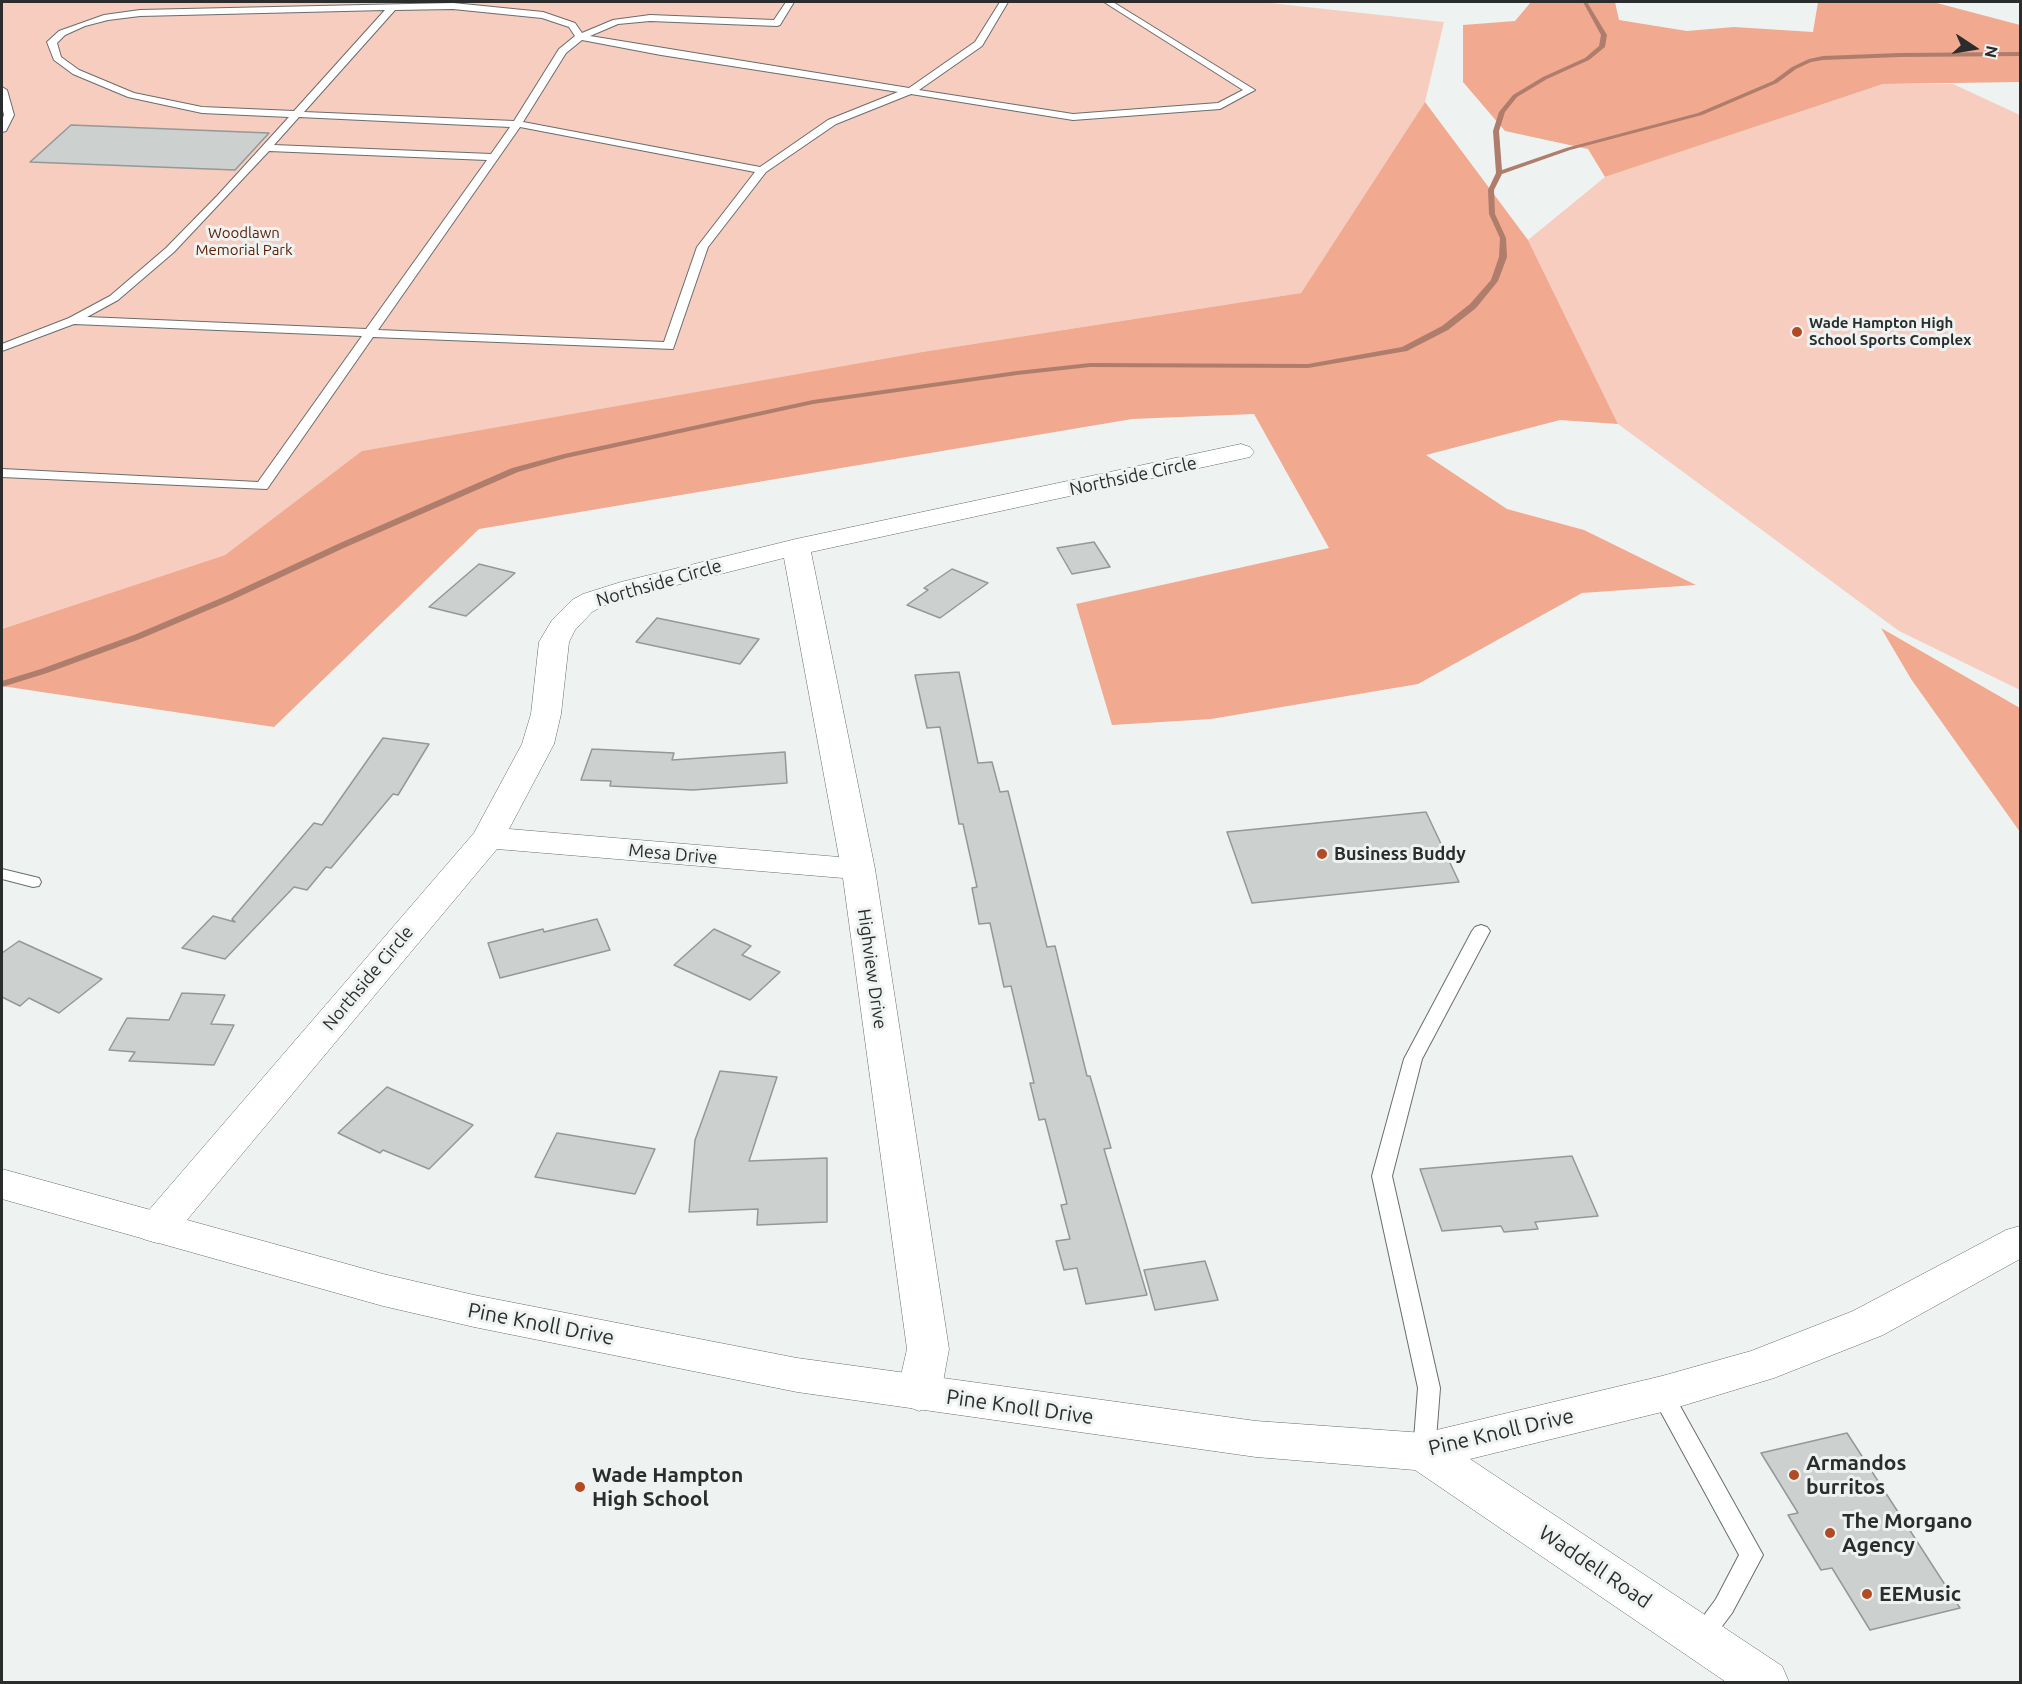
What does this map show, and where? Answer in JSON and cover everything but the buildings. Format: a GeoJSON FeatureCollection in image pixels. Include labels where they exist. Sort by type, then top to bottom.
{"type":"FeatureCollection","features":[{"type":"Feature","properties":{"kind":"street","name":"Northside Circle"},"geometry":{"type":"LineString","coordinates":[[158,1227],[488,838],[538,744],[546,714],[554,642],[571,615],[593,600],[620,591],[796,547],[1241,452]]}},
{"type":"Feature","properties":{"kind":"street","name":"Highview Drive"},"geometry":{"type":"LineString","coordinates":[[796,547],[858,869],[928,1349],[919,1393]]}},
{"type":"Feature","properties":{"kind":"street","name":"Mesa Drive"},"geometry":{"type":"LineString","coordinates":[[488,838],[858,869]]}},
{"type":"Feature","properties":{"kind":"street","name":"Pine Knoll Drive"},"geometry":{"type":"LineString","coordinates":[[2,1184],[383,1290],[474,1311],[797,1375],[1256,1439],[1424,1452],[1662,1394],[1760,1366],[1868,1323],[2020,1241]]}},
{"type":"Feature","properties":{"kind":"street","name":"Waddell Road"},"geometry":{"type":"LineString","coordinates":[[1424,1452],[1765,1683]]}},
{"type":"Feature","properties":{"kind":"lane"},"geometry":{"type":"LineString","coordinates":[[2,473],[262,486],[517,124],[562,51],[580,37],[616,22],[650,18],[777,23],[790,2]]}},
{"type":"Feature","properties":{"kind":"lane"},"geometry":{"type":"LineString","coordinates":[[73,320],[669,346],[703,247],[762,170],[832,122],[913,90],[979,44],[1004,2]]}},
{"type":"Feature","properties":{"kind":"lane"},"geometry":{"type":"LineString","coordinates":[[762,170],[517,124],[202,110],[131,95],[76,72],[57,58],[52,42],[62,33],[82,24],[107,17],[140,13],[453,6],[543,15],[572,25],[580,37],[1073,117],[1220,106],[1250,90],[1108,2]]}},
{"type":"Feature","properties":{"kind":"lane"},"geometry":{"type":"LineString","coordinates":[[2,348],[73,320],[114,298],[170,250],[394,6]]}},
{"type":"Feature","properties":{"kind":"lane"},"geometry":{"type":"LineString","coordinates":[[2,90],[9,115],[2,129]]}},
{"type":"Feature","properties":{"kind":"lane"},"geometry":{"type":"LineString","coordinates":[[266,148],[494,157]]}},
{"type":"Feature","properties":{"kind":"lane"},"geometry":{"type":"LineString","coordinates":[[2,874],[33,882]]}},
{"type":"Feature","properties":{"kind":"lane"},"geometry":{"type":"LineString","coordinates":[[1424,1452],[1429,1388],[1382,1176],[1413,1059],[1480,931]]}},
{"type":"Feature","properties":{"kind":"lane"},"geometry":{"type":"LineString","coordinates":[[1662,1394],[1751,1555],[1724,1606],[1700,1637]]}},
{"type":"Feature","properties":{"kind":"green space","name":"Woodlawn Memorial Park"},"geometry":{"type":"Polygon","coordinates":[[[2,2],[1261,2],[1444,22],[1425,102],[1301,293],[922,352],[363,451],[225,555],[2,629],[2,2]]]}},
{"type":"Feature","properties":{"kind":"green space","name":"Wade Hampton High School Sports Complex"},"geometry":{"type":"Polygon","coordinates":[[[1883,84],[1953,84],[2020,115],[2020,690],[1899,631],[1618,424],[1528,240],[1605,177],[1883,84]]]}},
{"type":"Feature","properties":{"kind":"shaded area"},"geometry":{"type":"Polygon","coordinates":[[[1531,2],[1615,2],[1619,20],[1687,31],[1734,27],[1813,32],[1818,2],[1933,2],[2020,25],[2020,82],[1883,84],[1605,177],[1588,149],[1505,131],[1463,82],[1463,25],[1515,21],[1531,2]]]}},
{"type":"Feature","properties":{"kind":"shaded area"},"geometry":{"type":"Polygon","coordinates":[[[1425,102],[1528,240],[1618,424],[1560,420],[1426,455],[1507,509],[1584,530],[1696,585],[1582,593],[1418,684],[1211,719],[1112,725],[1076,604],[1329,548],[1254,414],[1132,419],[479,529],[274,727],[2,686],[2,629],[225,555],[362,451],[922,352],[1301,293],[1425,102]]]}},
{"type":"Feature","properties":{"kind":"shaded area"},"geometry":{"type":"Polygon","coordinates":[[[1881,628],[2020,708],[2020,832],[1911,679],[1881,628]]]}},
{"type":"Feature","properties":{"kind":"waterway"},"geometry":{"type":"LineString","coordinates":[[1499,173],[1496,131],[1502,112],[1515,96],[1545,78],[1587,59],[1602,47],[1604,35],[1585,2]]}},
{"type":"Feature","properties":{"kind":"waterway"},"geometry":{"type":"LineString","coordinates":[[1499,173],[1568,149],[1700,114],[1775,82],[1794,68],[1809,61],[1823,58],[1900,55],[2020,54]]}},
{"type":"Feature","properties":{"kind":"waterway"},"geometry":{"type":"LineString","coordinates":[[2,684],[137,637],[515,470],[564,456],[813,402],[1017,373],[1090,365],[1308,366],[1404,349],[1445,328],[1473,306],[1494,281],[1503,257],[1503,238],[1492,214],[1491,190],[1499,173]]}},
{"type":"Feature","properties":{"kind":"place","name":"Wade Hampton High School Sports Complex"},"geometry":{"type":"Point","coordinates":[1797,332]}},
{"type":"Feature","properties":{"kind":"place","name":"Business Buddy"},"geometry":{"type":"Point","coordinates":[1322,854]}},
{"type":"Feature","properties":{"kind":"place","name":"Armandos burritos"},"geometry":{"type":"Point","coordinates":[1794,1475]}},
{"type":"Feature","properties":{"kind":"place","name":"Wade Hampton High School"},"geometry":{"type":"Point","coordinates":[580,1487]}},
{"type":"Feature","properties":{"kind":"place","name":"The Morgano Agency"},"geometry":{"type":"Point","coordinates":[1830,1533]}},
{"type":"Feature","properties":{"kind":"place","name":"EEMusic"},"geometry":{"type":"Point","coordinates":[1867,1594]}}]}
